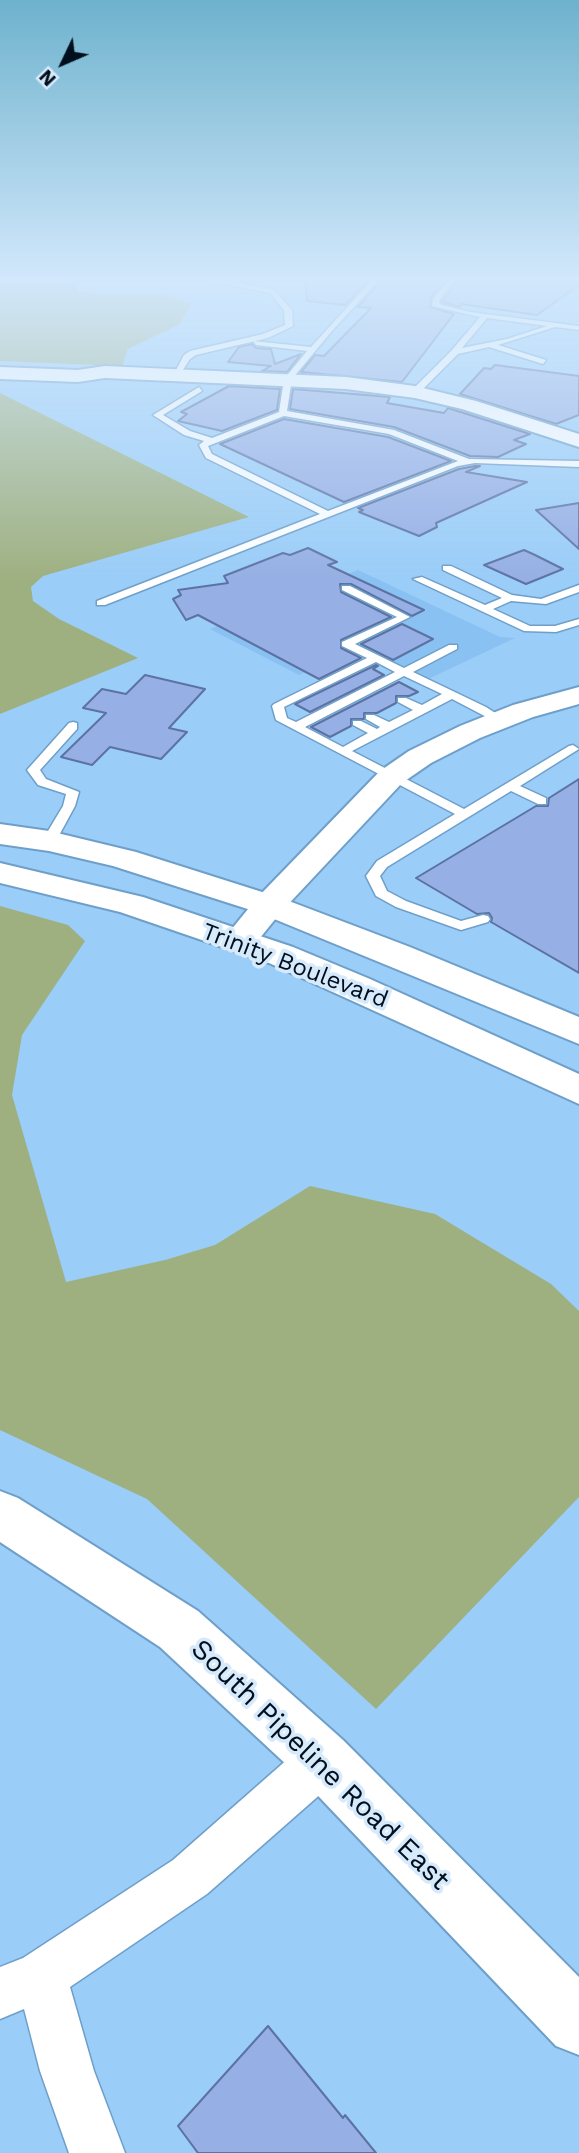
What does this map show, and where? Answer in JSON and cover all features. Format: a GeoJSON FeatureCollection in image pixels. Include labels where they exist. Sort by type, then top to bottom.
{"type":"FeatureCollection","features":[{"type":"Feature","properties":{"kind":"street"},"geometry":{"type":"LineString","coordinates":[[304,380],[415,391],[469,405],[579,441]]}},
{"type":"Feature","properties":{"kind":"street"},"geometry":{"type":"LineString","coordinates":[[239,941],[269,905],[391,777],[420,757],[500,720],[579,695]]}},
{"type":"Feature","properties":{"kind":"street","name":"Trinity Boulevard"},"geometry":{"type":"LineString","coordinates":[[0,834],[49,841],[124,859],[269,905],[398,955],[579,1031]]}},
{"type":"Feature","properties":{"kind":"street","name":"Trinity Boulevard"},"geometry":{"type":"LineString","coordinates":[[0,873],[131,904],[239,941],[356,987],[579,1090]]}},
{"type":"Feature","properties":{"kind":"street","name":"South Pipeline Road East"},"geometry":{"type":"LineString","coordinates":[[0,1514],[179,1629],[323,1760],[579,2023]]}},
{"type":"Feature","properties":{"kind":"street"},"geometry":{"type":"LineString","coordinates":[[97,2153],[67,2071],[21,1985],[190,1877],[323,1760]]}},
{"type":"Feature","properties":{"kind":"lane"},"geometry":{"type":"LineString","coordinates":[[283,413],[288,380]]}},
{"type":"Feature","properties":{"kind":"lane"},"geometry":{"type":"LineString","coordinates":[[415,391],[426,380]]}},
{"type":"Feature","properties":{"kind":"lane"},"geometry":{"type":"LineString","coordinates":[[199,390],[157,415],[187,433],[212,441]]}},
{"type":"Feature","properties":{"kind":"lane"},"geometry":{"type":"LineString","coordinates":[[327,514],[209,456],[203,445],[283,413],[391,432],[468,462]]}},
{"type":"Feature","properties":{"kind":"lane"},"geometry":{"type":"LineString","coordinates":[[101,603],[456,464],[579,464]]}},
{"type":"Feature","properties":{"kind":"lane"},"geometry":{"type":"LineString","coordinates":[[447,568],[510,598],[542,602],[579,588]]}},
{"type":"Feature","properties":{"kind":"lane"},"geometry":{"type":"LineString","coordinates":[[418,579],[528,629],[556,629],[579,622]]}},
{"type":"Feature","properties":{"kind":"lane"},"geometry":{"type":"LineString","coordinates":[[346,588],[404,615],[394,623],[346,645],[452,694],[500,720]]}},
{"type":"Feature","properties":{"kind":"lane"},"geometry":{"type":"LineString","coordinates":[[483,610],[510,598]]}},
{"type":"Feature","properties":{"kind":"lane"},"geometry":{"type":"LineString","coordinates":[[296,727],[453,647]]}},
{"type":"Feature","properties":{"kind":"lane"},"geometry":{"type":"LineString","coordinates":[[374,659],[278,706],[282,720],[464,814]]}},
{"type":"Feature","properties":{"kind":"lane"},"geometry":{"type":"LineString","coordinates":[[342,752],[452,694]]}},
{"type":"Feature","properties":{"kind":"lane"},"geometry":{"type":"LineString","coordinates":[[392,706],[411,715]]}},
{"type":"Feature","properties":{"kind":"lane"},"geometry":{"type":"LineString","coordinates":[[392,706],[411,715]]}},
{"type":"Feature","properties":{"kind":"lane"},"geometry":{"type":"LineString","coordinates":[[392,706],[411,715]]}},
{"type":"Feature","properties":{"kind":"lane"},"geometry":{"type":"LineString","coordinates":[[358,723],[377,733]]}},
{"type":"Feature","properties":{"kind":"lane"},"geometry":{"type":"LineString","coordinates":[[49,841],[69,806],[73,792],[43,782],[33,770],[73,726]]}},
{"type":"Feature","properties":{"kind":"lane"},"geometry":{"type":"LineString","coordinates":[[483,919],[461,926],[401,905],[381,892],[373,876],[383,864],[573,749]]}},
{"type":"Feature","properties":{"kind":"lane"},"geometry":{"type":"LineString","coordinates":[[511,786],[542,802]]}},
{"type":"Feature","properties":{"kind":"shaded area"},"geometry":{"type":"Polygon","coordinates":[[[358,570],[500,637],[515,638],[428,679],[362,647],[299,675],[210,629],[358,570]]]}},
{"type":"Feature","properties":{"kind":"green space"},"geometry":{"type":"Polygon","coordinates":[[[0,393],[249,517],[43,576],[31,587],[33,601],[59,619],[138,658],[0,714],[0,393]]]}},
{"type":"Feature","properties":{"kind":"green space"},"geometry":{"type":"Polygon","coordinates":[[[0,906],[68,925],[85,941],[22,1035],[12,1095],[66,1282],[165,1260],[215,1245],[310,1186],[435,1214],[551,1284],[579,1311],[579,1497],[376,1709],[147,1499],[0,1430],[0,906]]]}},
{"type":"Feature","properties":{"kind":"building"},"geometry":{"type":"Polygon","coordinates":[[[472,380],[579,380],[579,415],[556,424],[460,394],[472,380]]]}},
{"type":"Feature","properties":{"kind":"building"},"geometry":{"type":"Polygon","coordinates":[[[229,386],[280,389],[277,410],[222,431],[178,421],[187,414],[181,412],[229,386]]]}},
{"type":"Feature","properties":{"kind":"building"},"geometry":{"type":"Polygon","coordinates":[[[293,389],[390,397],[387,403],[444,413],[448,408],[530,434],[514,440],[526,444],[498,457],[470,456],[394,427],[290,409],[293,389]]]}},
{"type":"Feature","properties":{"kind":"building"},"geometry":{"type":"Polygon","coordinates":[[[284,419],[388,437],[451,461],[344,502],[220,444],[284,419]]]}},
{"type":"Feature","properties":{"kind":"building"},"geometry":{"type":"Polygon","coordinates":[[[480,466],[466,472],[527,482],[436,523],[437,527],[419,536],[359,512],[363,510],[358,508],[459,469],[480,466]]]}},
{"type":"Feature","properties":{"kind":"building"},"geometry":{"type":"Polygon","coordinates":[[[579,503],[579,549],[536,510],[579,503]]]}},
{"type":"Feature","properties":{"kind":"building"},"geometry":{"type":"Polygon","coordinates":[[[308,548],[337,562],[328,565],[424,610],[412,616],[351,584],[340,584],[341,592],[391,617],[341,640],[341,648],[361,658],[319,679],[198,615],[186,620],[173,599],[181,595],[178,590],[228,583],[224,576],[283,553],[290,555],[308,548]]]}},
{"type":"Feature","properties":{"kind":"building"},"geometry":{"type":"Polygon","coordinates":[[[524,550],[563,569],[526,584],[484,565],[524,550]]]}},
{"type":"Feature","properties":{"kind":"building"},"geometry":{"type":"Polygon","coordinates":[[[402,624],[433,639],[393,660],[361,644],[402,624]]]}},
{"type":"Feature","properties":{"kind":"building"},"geometry":{"type":"Polygon","coordinates":[[[378,666],[373,669],[384,675],[310,712],[295,704],[378,666]]]}},
{"type":"Feature","properties":{"kind":"building"},"geometry":{"type":"Polygon","coordinates":[[[145,675],[205,689],[169,728],[187,732],[161,759],[110,747],[92,765],[61,757],[106,713],[83,708],[102,689],[126,694],[145,675]]]}},
{"type":"Feature","properties":{"kind":"building"},"geometry":{"type":"Polygon","coordinates":[[[399,682],[418,692],[409,696],[396,696],[396,703],[377,713],[364,713],[364,719],[351,719],[351,726],[330,737],[311,727],[399,682]]]}},
{"type":"Feature","properties":{"kind":"building"},"geometry":{"type":"Polygon","coordinates":[[[579,779],[579,973],[491,922],[489,913],[477,914],[416,878],[536,806],[548,806],[549,798],[579,779]]]}},
{"type":"Feature","properties":{"kind":"building"},"geometry":{"type":"Polygon","coordinates":[[[268,2026],[343,2118],[345,2115],[376,2153],[198,2153],[178,2126],[268,2026]]]}}]}
